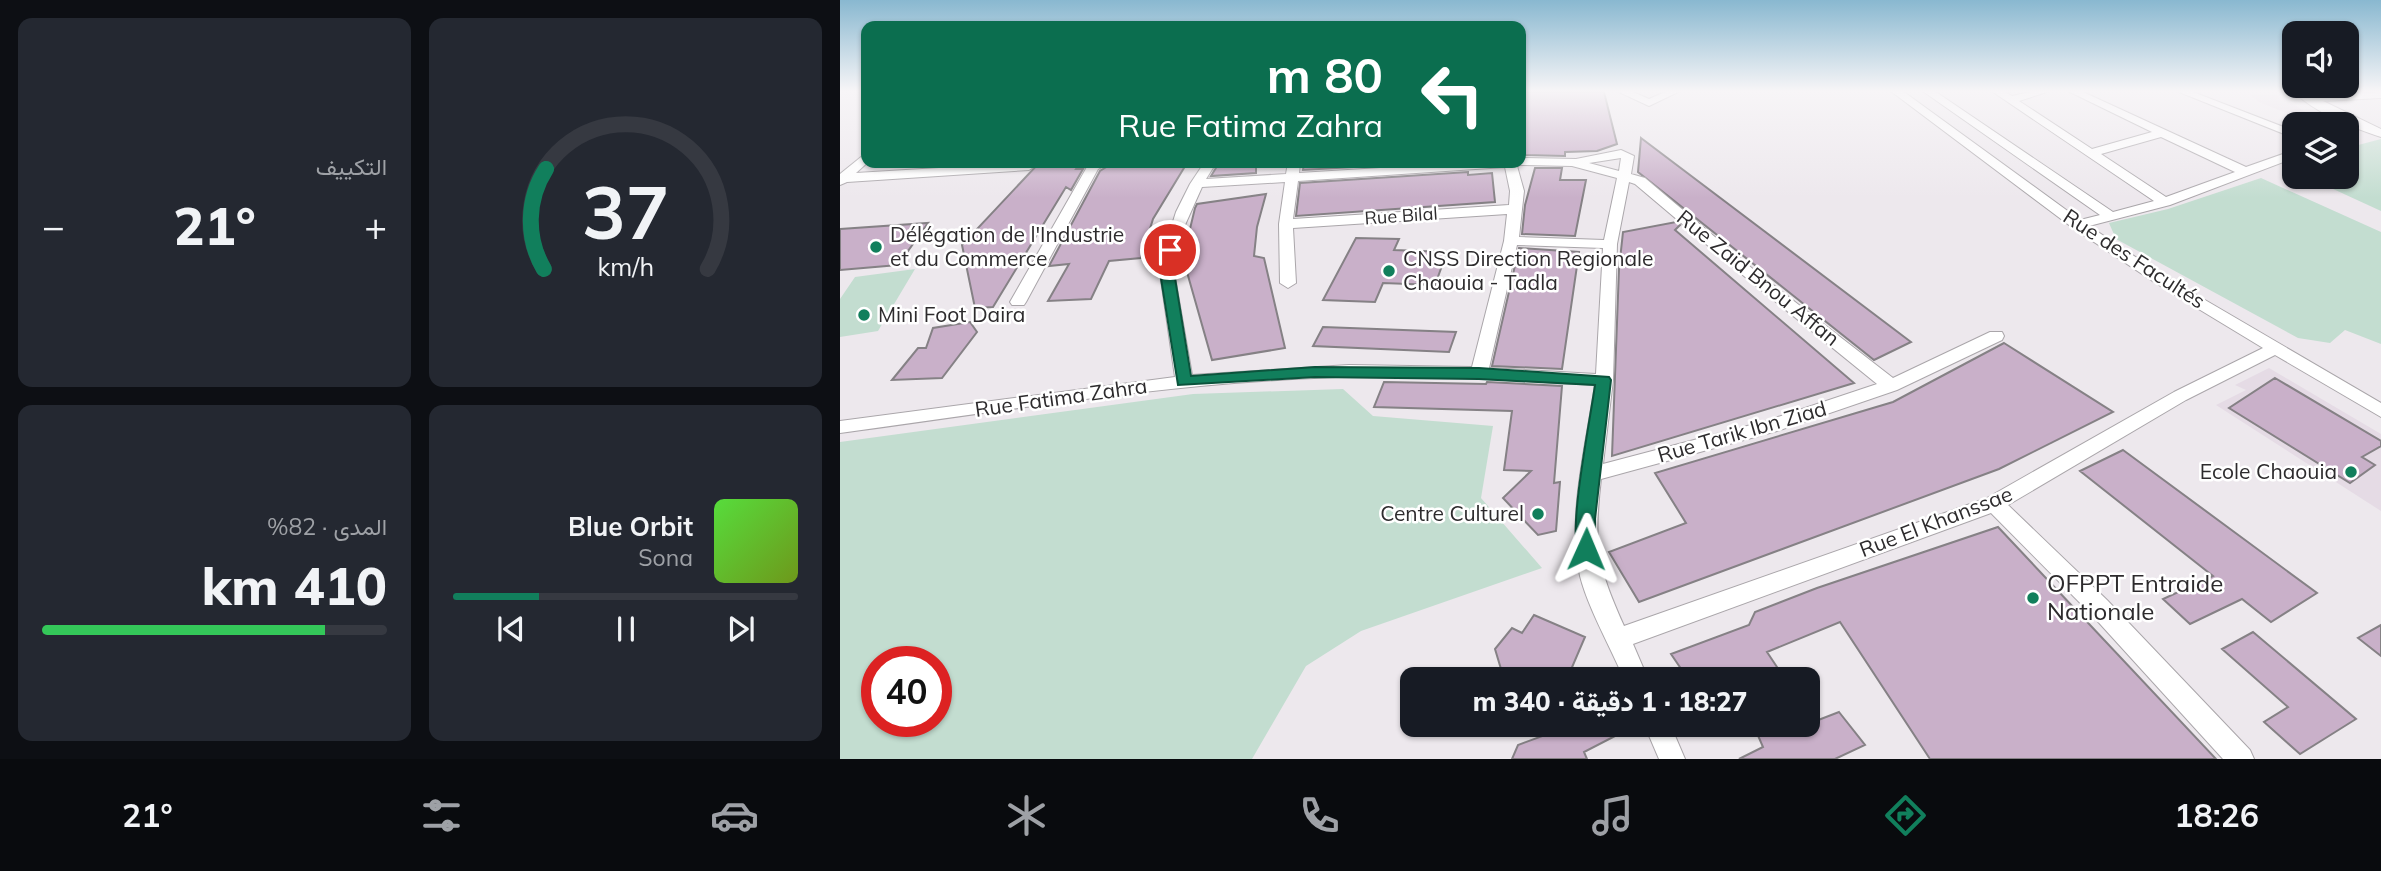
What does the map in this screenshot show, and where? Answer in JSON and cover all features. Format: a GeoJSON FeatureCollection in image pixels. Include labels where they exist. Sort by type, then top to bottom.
{"type":"FeatureCollection","features":[{"type":"Feature","properties":{"kind":"street","name":"Rue des Facultés"},"geometry":{"type":"LineString","coordinates":[[1945,127],[2078,225],[2159,279],[2381,411]]}},
{"type":"Feature","properties":{"kind":"street"},"geometry":{"type":"LineString","coordinates":[[1980,127],[2112,217]]}},
{"type":"Feature","properties":{"kind":"street"},"geometry":{"type":"LineString","coordinates":[[2052,127],[2165,202]]}},
{"type":"Feature","properties":{"kind":"street"},"geometry":{"type":"LineString","coordinates":[[2149,127],[2244,171]]}},
{"type":"Feature","properties":{"kind":"street"},"geometry":{"type":"LineString","coordinates":[[2171,127],[2260,166]]}},
{"type":"Feature","properties":{"kind":"street"},"geometry":{"type":"LineString","coordinates":[[2359,131],[2368,128],[2381,133]]}},
{"type":"Feature","properties":{"kind":"street"},"geometry":{"type":"LineString","coordinates":[[2091,153],[2175,129]]}},
{"type":"Feature","properties":{"kind":"street"},"geometry":{"type":"LineString","coordinates":[[1526,162],[1573,162],[1626,155],[1628,161],[1623,174],[1610,244],[1604,380],[1586,519],[1586,549],[1592,579],[1631,667]]}},
{"type":"Feature","properties":{"kind":"street"},"geometry":{"type":"LineString","coordinates":[[2078,225],[2165,202],[2282,158]]}},
{"type":"Feature","properties":{"kind":"street"},"geometry":{"type":"LineString","coordinates":[[842,180],[861,162]]}},
{"type":"Feature","properties":{"kind":"street"},"geometry":{"type":"LineString","coordinates":[[1573,162],[1623,174]]}},
{"type":"Feature","properties":{"kind":"street"},"geometry":{"type":"LineString","coordinates":[[842,180],[959,168]]}},
{"type":"Feature","properties":{"kind":"street"},"geometry":{"type":"LineString","coordinates":[[1018,302],[1092,168]]}},
{"type":"Feature","properties":{"kind":"street"},"geometry":{"type":"LineString","coordinates":[[1184,381],[1166,266],[1193,191],[1207,168]]}},
{"type":"Feature","properties":{"kind":"street"},"geometry":{"type":"LineString","coordinates":[[1288,283],[1286,224],[1293,168]]}},
{"type":"Feature","properties":{"kind":"street"},"geometry":{"type":"LineString","coordinates":[[1193,191],[1256,181],[1439,168]]}},
{"type":"Feature","properties":{"kind":"street"},"geometry":{"type":"LineString","coordinates":[[1479,373],[1511,241],[1517,191],[1514,168]]}},
{"type":"Feature","properties":{"kind":"street","name":"Rue Zaid Bnou Affan"},"geometry":{"type":"LineString","coordinates":[[1623,174],[1640,180],[1749,273],[1891,386]]}},
{"type":"Feature","properties":{"kind":"street","name":"Rue Bilal"},"geometry":{"type":"LineString","coordinates":[[1286,224],[1515,209]]}},
{"type":"Feature","properties":{"kind":"street"},"geometry":{"type":"LineString","coordinates":[[1511,241],[1610,244]]}},
{"type":"Feature","properties":{"kind":"street","name":"Rue Tarik Ibn Ziad"},"geometry":{"type":"LineString","coordinates":[[1592,474],[1770,426],[1891,386],[1996,336]]}},
{"type":"Feature","properties":{"kind":"street","name":"Rue El Khanssae"},"geometry":{"type":"LineString","coordinates":[[1618,639],[1994,503],[2180,396],[2274,349]]}},
{"type":"Feature","properties":{"kind":"street","name":"Rue Fatima Zahra"},"geometry":{"type":"LineString","coordinates":[[840,427],[1184,381],[1315,372],[1479,373],[1604,380]]}},
{"type":"Feature","properties":{"kind":"street"},"geometry":{"type":"LineString","coordinates":[[1994,503],[2099,607],[2241,759]]}},
{"type":"Feature","properties":{"kind":"street"},"geometry":{"type":"LineString","coordinates":[[1663,737],[1672,759]]}},
{"type":"Feature","properties":{"kind":"shaded area","name":"Ecole Chaouia"},"geometry":{"type":"Polygon","coordinates":[[[2269,368],[2381,434],[2381,511],[2216,405],[2246,390],[2235,385],[2269,368]]]}},
{"type":"Feature","properties":{"kind":"green space"},"geometry":{"type":"Polygon","coordinates":[[[2381,139],[2381,211],[2333,189],[2359,189],[2359,145],[2381,139]]]}},
{"type":"Feature","properties":{"kind":"green space"},"geometry":{"type":"Polygon","coordinates":[[[2261,178],[2381,232],[2381,344],[2345,330],[2330,343],[2298,338],[2116,239],[2109,223],[2168,209],[2261,178]]]}},
{"type":"Feature","properties":{"kind":"green space","name":"Mini Foot Daira"},"geometry":{"type":"Polygon","coordinates":[[[915,269],[878,331],[840,337],[840,299],[855,277],[915,269]]]}},
{"type":"Feature","properties":{"kind":"green space"},"geometry":{"type":"Polygon","coordinates":[[[1343,389],[1373,416],[1493,426],[1481,498],[1542,568],[1361,631],[1306,666],[1252,759],[840,759],[840,442],[1193,394],[1343,389]]]}},
{"type":"Feature","properties":{"kind":"building"},"geometry":{"type":"Polygon","coordinates":[[[1526,127],[1613,127],[1617,144],[1597,151],[1565,152],[1565,156],[1526,155],[1526,127]]]}},
{"type":"Feature","properties":{"kind":"building"},"geometry":{"type":"Polygon","coordinates":[[[1641,138],[1911,342],[1874,360],[1638,172],[1641,138]]]}},
{"type":"Feature","properties":{"kind":"building"},"geometry":{"type":"Polygon","coordinates":[[[1034,168],[1083,169],[1071,190],[1066,187],[993,307],[975,308],[962,245],[1034,168]]]}},
{"type":"Feature","properties":{"kind":"building"},"geometry":{"type":"Polygon","coordinates":[[[1105,168],[1184,168],[1153,219],[1141,258],[1109,261],[1091,299],[1048,301],[1069,264],[1049,266],[1100,171],[1105,168]]]}},
{"type":"Feature","properties":{"kind":"building"},"geometry":{"type":"Polygon","coordinates":[[[1216,168],[1256,168],[1256,173],[1211,176],[1216,168]]]}},
{"type":"Feature","properties":{"kind":"building"},"geometry":{"type":"Polygon","coordinates":[[[1303,168],[1337,168],[1303,170],[1303,168]]]}},
{"type":"Feature","properties":{"kind":"building"},"geometry":{"type":"Polygon","coordinates":[[[1535,168],[1562,168],[1560,180],[1586,180],[1575,236],[1522,234],[1525,205],[1535,168]]]}},
{"type":"Feature","properties":{"kind":"building"},"geometry":{"type":"Polygon","coordinates":[[[1468,172],[1468,175],[1492,173],[1495,202],[1296,216],[1300,183],[1468,172]]]}},
{"type":"Feature","properties":{"kind":"building"},"geometry":{"type":"Polygon","coordinates":[[[1266,194],[1257,227],[1254,256],[1264,258],[1285,348],[1212,360],[1183,258],[1195,208],[1197,204],[1266,194]]]}},
{"type":"Feature","properties":{"kind":"building"},"geometry":{"type":"Polygon","coordinates":[[[1676,222],[1680,225],[1675,230],[1854,383],[1612,456],[1619,269],[1623,232],[1676,222]]]}},
{"type":"Feature","properties":{"kind":"building","name":"Délégation de l'Industrie et du Commerce"},"geometry":{"type":"Polygon","coordinates":[[[928,223],[898,265],[840,270],[840,229],[928,223]]]}},
{"type":"Feature","properties":{"kind":"building","name":"CNSS Direction Regionale Chaouia - Tadla"},"geometry":{"type":"Polygon","coordinates":[[[1356,238],[1399,239],[1394,250],[1447,252],[1435,285],[1383,283],[1375,302],[1323,300],[1356,238]]]}},
{"type":"Feature","properties":{"kind":"building"},"geometry":{"type":"Polygon","coordinates":[[[1519,248],[1579,252],[1562,369],[1492,366],[1519,248]]]}},
{"type":"Feature","properties":{"kind":"building"},"geometry":{"type":"Polygon","coordinates":[[[970,322],[977,332],[942,378],[892,380],[918,348],[926,348],[933,328],[970,322]]]}},
{"type":"Feature","properties":{"kind":"building"},"geometry":{"type":"Polygon","coordinates":[[[1323,327],[1456,332],[1449,352],[1313,346],[1323,327]]]}},
{"type":"Feature","properties":{"kind":"building"},"geometry":{"type":"Polygon","coordinates":[[[2004,343],[2113,412],[1999,469],[1639,602],[1609,552],[1686,523],[1655,473],[1893,402],[2004,343]]]}},
{"type":"Feature","properties":{"kind":"building","name":"Ecole Chaouia"},"geometry":{"type":"Polygon","coordinates":[[[2275,378],[2381,441],[2381,446],[2362,457],[2375,465],[2350,483],[2229,408],[2275,378]]]}},
{"type":"Feature","properties":{"kind":"building"},"geometry":{"type":"Polygon","coordinates":[[[1384,382],[1487,382],[1562,386],[1554,483],[1560,482],[1556,531],[1538,535],[1503,498],[1531,471],[1504,470],[1512,411],[1374,407],[1384,382]]]}},
{"type":"Feature","properties":{"kind":"building"},"geometry":{"type":"Polygon","coordinates":[[[2123,450],[2317,593],[2271,622],[2242,599],[2190,624],[2163,599],[2213,576],[2080,471],[2123,450]]]}},
{"type":"Feature","properties":{"kind":"building"},"geometry":{"type":"Polygon","coordinates":[[[1998,527],[2216,759],[1930,759],[1840,622],[1767,652],[1777,667],[1680,667],[1671,654],[1749,625],[1755,612],[1817,588],[1998,527]]]}},
{"type":"Feature","properties":{"kind":"building"},"geometry":{"type":"Polygon","coordinates":[[[1534,615],[1585,637],[1572,667],[1500,667],[1495,649],[1512,628],[1522,633],[1534,615]]]}},
{"type":"Feature","properties":{"kind":"building"},"geometry":{"type":"Polygon","coordinates":[[[2381,625],[2381,656],[2358,638],[2381,625]]]}},
{"type":"Feature","properties":{"kind":"building"},"geometry":{"type":"Polygon","coordinates":[[[2253,632],[2356,719],[2300,754],[2264,722],[2288,707],[2222,649],[2253,632]]]}},
{"type":"Feature","properties":{"kind":"building"},"geometry":{"type":"Polygon","coordinates":[[[1839,712],[1865,745],[1835,759],[1739,759],[1763,747],[1759,737],[1820,737],[1820,719],[1839,712]]]}},
{"type":"Feature","properties":{"kind":"building"},"geometry":{"type":"Polygon","coordinates":[[[1540,737],[1613,737],[1584,752],[1587,759],[1512,759],[1518,745],[1540,737]]]}},
{"type":"Feature","properties":{"kind":"place","name":"Délégation de l'Industrie et du Commerce"},"geometry":{"type":"Point","coordinates":[876,247]}},
{"type":"Feature","properties":{"kind":"place","name":"CNSS Direction Regionale Chaouia - Tadla"},"geometry":{"type":"Point","coordinates":[1389,271]}},
{"type":"Feature","properties":{"kind":"place","name":"Mini Foot Daira"},"geometry":{"type":"Point","coordinates":[864,315]}},
{"type":"Feature","properties":{"kind":"place","name":"Ecole Chaouia"},"geometry":{"type":"Point","coordinates":[2351,472]}},
{"type":"Feature","properties":{"kind":"place","name":"Centre Culturel"},"geometry":{"type":"Point","coordinates":[1538,514]}},
{"type":"Feature","properties":{"kind":"place","name":"OFPPT Entraide Nationale"},"geometry":{"type":"Point","coordinates":[2033,598]}},
{"type":"Feature","properties":{"kind":"route"},"geometry":{"type":"LineString","coordinates":[[1170,250],[1166,266],[1184,381],[1315,372],[1479,373],[1604,380],[1586,519],[1586,549]]}}]}
